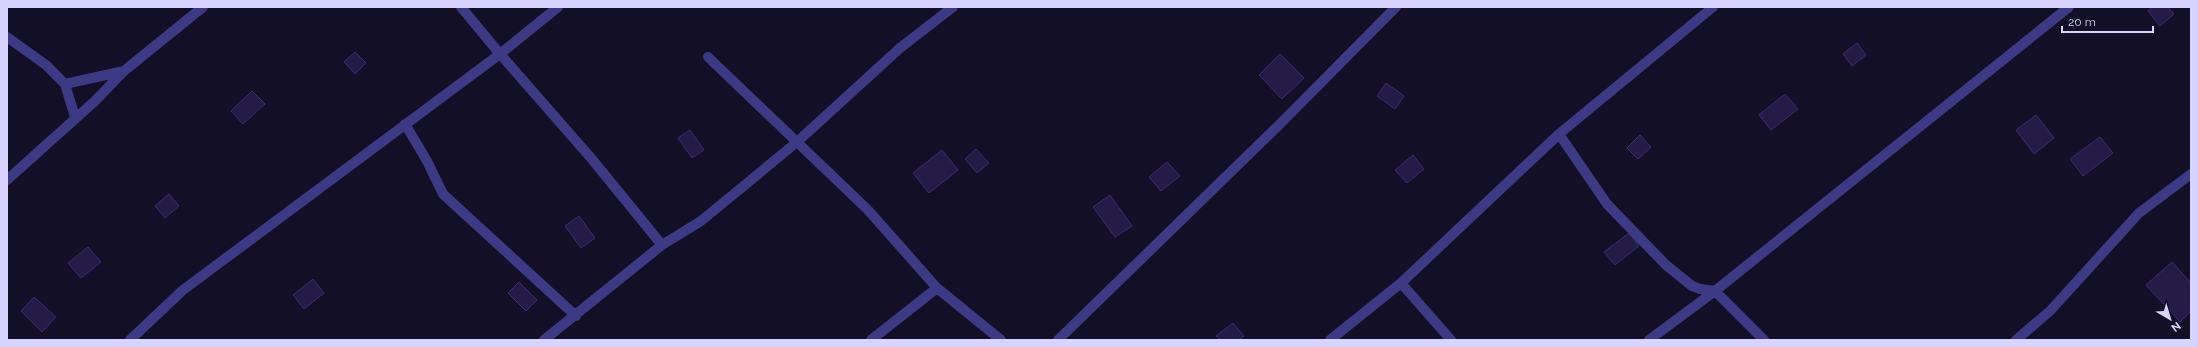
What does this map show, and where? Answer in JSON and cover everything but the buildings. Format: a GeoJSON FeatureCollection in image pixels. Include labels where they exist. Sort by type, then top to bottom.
{"type":"FeatureCollection","features":[{"type":"Feature","properties":{"kind":"street"},"geometry":{"type":"LineString","coordinates":[[7,180],[75,117],[95,101],[124,71],[203,7]]}},
{"type":"Feature","properties":{"kind":"street"},"geometry":{"type":"LineString","coordinates":[[461,7],[591,158],[662,245]]}},
{"type":"Feature","properties":{"kind":"street"},"geometry":{"type":"LineString","coordinates":[[130,340],[184,290],[500,54],[558,7]]}},
{"type":"Feature","properties":{"kind":"street"},"geometry":{"type":"LineString","coordinates":[[544,340],[576,316],[662,245],[701,221],[797,142],[900,48],[953,7]]}},
{"type":"Feature","properties":{"kind":"street"},"geometry":{"type":"LineString","coordinates":[[1058,340],[1278,126],[1396,7]]}},
{"type":"Feature","properties":{"kind":"street"},"geometry":{"type":"LineString","coordinates":[[1330,340],[1401,283],[1559,134],[1713,7]]}},
{"type":"Feature","properties":{"kind":"street"},"geometry":{"type":"LineString","coordinates":[[1649,340],[1715,290],[2069,7]]}},
{"type":"Feature","properties":{"kind":"street"},"geometry":{"type":"LineString","coordinates":[[7,37],[46,65],[65,84],[75,117]]}},
{"type":"Feature","properties":{"kind":"street"},"geometry":{"type":"LineString","coordinates":[[708,57],[868,210],[937,288],[1001,340]]}},
{"type":"Feature","properties":{"kind":"street"},"geometry":{"type":"LineString","coordinates":[[65,84],[124,71]]}},
{"type":"Feature","properties":{"kind":"street"},"geometry":{"type":"LineString","coordinates":[[405,124],[427,161],[443,194],[576,316]]}},
{"type":"Feature","properties":{"kind":"street"},"geometry":{"type":"LineString","coordinates":[[1559,134],[1607,204],[1662,261],[1692,286],[1700,289],[1715,290],[1764,340]]}},
{"type":"Feature","properties":{"kind":"street"},"geometry":{"type":"LineString","coordinates":[[2016,340],[2050,311],[2139,213],[2191,174]]}},
{"type":"Feature","properties":{"kind":"street"},"geometry":{"type":"LineString","coordinates":[[1401,283],[1450,340]]}},
{"type":"Feature","properties":{"kind":"street"},"geometry":{"type":"LineString","coordinates":[[871,340],[937,288]]}}]}
